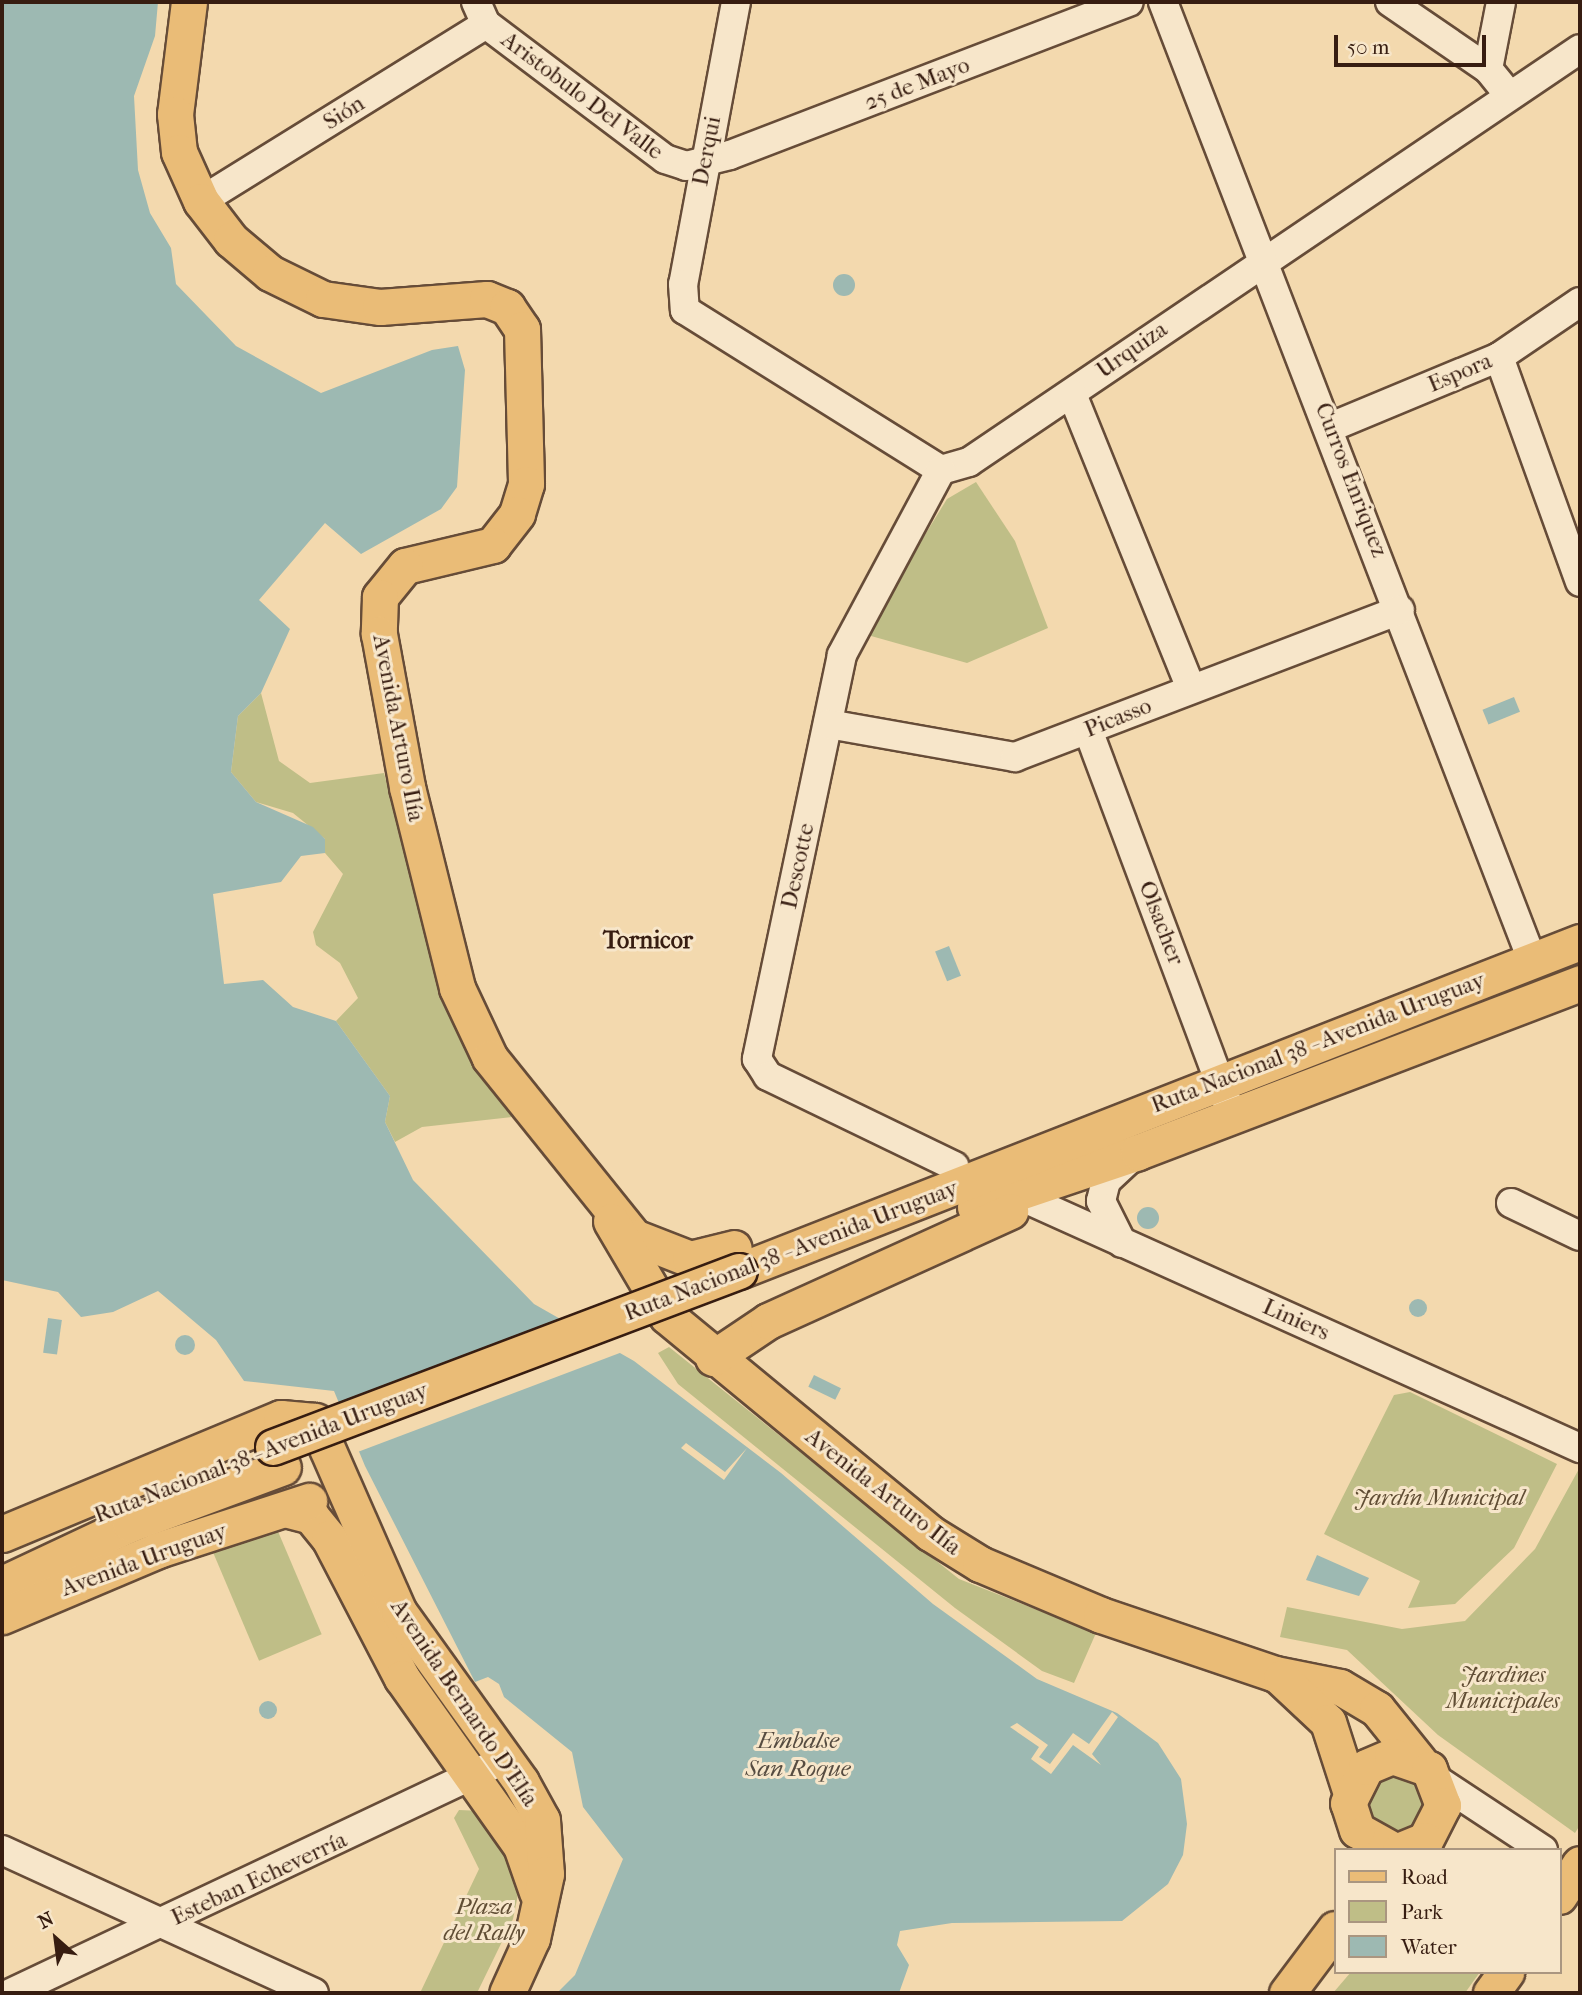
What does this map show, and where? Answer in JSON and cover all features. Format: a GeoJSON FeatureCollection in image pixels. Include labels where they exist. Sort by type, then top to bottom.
{"type":"FeatureCollection","features":[{"type":"Feature","properties":{"kind":"main road","name":"Avenida Arturo Ilía"},"geometry":{"type":"LineString","coordinates":[[189,2],[175,132],[186,174],[201,201],[247,255],[323,299],[370,307],[488,299],[508,307],[522,329],[526,484],[517,514],[493,545],[394,573],[380,597],[379,634],[407,788],[465,1012],[490,1058],[601,1199],[658,1306],[713,1358],[930,1532],[979,1564],[1101,1615],[1267,1672]]}},
{"type":"Feature","properties":{"kind":"main road","name":"Ruta Nacional 38 - Avenida Uruguay"},"geometry":{"type":"LineString","coordinates":[[2,1560],[278,1457],[740,1270],[990,1177],[1219,1080],[1580,942]]}},
{"type":"Feature","properties":{"kind":"main road"},"geometry":{"type":"LineString","coordinates":[[1384,1057],[1429,1021],[1527,985],[1535,978],[1532,960]]}},
{"type":"Feature","properties":{"kind":"main road","name":"Ruta Nacional 38 - Avenida Uruguay"},"geometry":{"type":"LineString","coordinates":[[740,1270],[1022,1197],[1580,983]]}},
{"type":"Feature","properties":{"kind":"main road"},"geometry":{"type":"LineString","coordinates":[[658,1306],[669,1279],[740,1270],[954,1166],[1124,1118]]}},
{"type":"Feature","properties":{"kind":"main road"},"geometry":{"type":"LineString","coordinates":[[713,1358],[768,1321],[1022,1197]]}},
{"type":"Feature","properties":{"kind":"main road"},"geometry":{"type":"LineString","coordinates":[[601,1199],[634,1237],[676,1258],[740,1270]]}},
{"type":"Feature","properties":{"kind":"main road","name":"Avenida Bernardo D'Elía"},"geometry":{"type":"LineString","coordinates":[[2,1534],[281,1418],[315,1421],[332,1453],[399,1612],[503,1757],[544,1828],[539,1899],[532,1938],[507,1993]]}},
{"type":"Feature","properties":{"kind":"main road","name":"Avenida Uruguay"},"geometry":{"type":"LineString","coordinates":[[2,1616],[158,1550],[289,1510],[324,1492],[333,1476],[332,1453]]}},
{"type":"Feature","properties":{"kind":"main road","name":"Ruta Nacional 38 - Avenida Uruguay"},"geometry":{"type":"LineString","coordinates":[[2,1584],[278,1457]]}},
{"type":"Feature","properties":{"kind":"main road","name":"Avenida Bernardo D'Elía"},"geometry":{"type":"LineString","coordinates":[[289,1510],[320,1525],[374,1631],[521,1846],[539,1899]]}},
{"type":"Feature","properties":{"kind":"main road"},"geometry":{"type":"LineString","coordinates":[[1267,1672],[1340,1687],[1360,1698],[1377,1710],[1428,1770],[1443,1805],[1410,1847],[1367,1841],[1350,1819],[1328,1722],[1300,1690],[1267,1672]]}},
{"type":"Feature","properties":{"kind":"main road"},"geometry":{"type":"LineString","coordinates":[[1350,1819],[1378,1759],[1428,1770]]}},
{"type":"Feature","properties":{"kind":"main road"},"geometry":{"type":"LineString","coordinates":[[1287,1993],[1334,1930]]}},
{"type":"Feature","properties":{"kind":"main road"},"geometry":{"type":"LineString","coordinates":[[1317,1993],[1334,1972]]}},
{"type":"Feature","properties":{"kind":"main road"},"geometry":{"type":"LineString","coordinates":[[1491,1993],[1505,1974]]}},
{"type":"Feature","properties":{"kind":"street","name":"Derqui"},"geometry":{"type":"LineString","coordinates":[[736,2],[704,165],[683,300],[692,318],[941,470]]}},
{"type":"Feature","properties":{"kind":"street","name":"25 de Mayo"},"geometry":{"type":"LineString","coordinates":[[704,165],[1129,2]]}},
{"type":"Feature","properties":{"kind":"street","name":"Curros Enriquez"},"geometry":{"type":"LineString","coordinates":[[1163,2],[1331,427],[1532,960]]}},
{"type":"Feature","properties":{"kind":"street"},"geometry":{"type":"LineString","coordinates":[[1390,2],[1488,69],[1508,94]]}},
{"type":"Feature","properties":{"kind":"street"},"geometry":{"type":"LineString","coordinates":[[1488,69],[1501,2]]}},
{"type":"Feature","properties":{"kind":"street","name":"Sión"},"geometry":{"type":"LineString","coordinates":[[201,201],[481,13]]}},
{"type":"Feature","properties":{"kind":"street","name":"Aristobulo Del Valle"},"geometry":{"type":"LineString","coordinates":[[481,13],[665,159],[704,165]]}},
{"type":"Feature","properties":{"kind":"street","name":"Urquiza"},"geometry":{"type":"LineString","coordinates":[[941,470],[969,462],[1072,394],[1264,258],[1508,94],[1580,49]]}},
{"type":"Feature","properties":{"kind":"street","name":"Espora"},"geometry":{"type":"LineString","coordinates":[[1331,427],[1499,357],[1580,302]]}},
{"type":"Feature","properties":{"kind":"street"},"geometry":{"type":"LineString","coordinates":[[1499,357],[1580,582]]}},
{"type":"Feature","properties":{"kind":"street"},"geometry":{"type":"LineString","coordinates":[[1072,394],[1191,689]]}},
{"type":"Feature","properties":{"kind":"street","name":"Descotte"},"geometry":{"type":"LineString","coordinates":[[941,470],[859,615],[842,655],[758,1065],[768,1076],[954,1166]]}},
{"type":"Feature","properties":{"kind":"street","name":"Picasso"},"geometry":{"type":"LineString","coordinates":[[828,724],[998,758],[1088,730],[1400,610]]}},
{"type":"Feature","properties":{"kind":"street","name":"Olsacher"},"geometry":{"type":"LineString","coordinates":[[1088,730],[1232,1116]]}},
{"type":"Feature","properties":{"kind":"street"},"geometry":{"type":"LineString","coordinates":[[1122,1243],[1101,1201],[1106,1181],[1138,1152]]}},
{"type":"Feature","properties":{"kind":"street","name":"Liniers"},"geometry":{"type":"LineString","coordinates":[[1022,1197],[1580,1448]]}},
{"type":"Feature","properties":{"kind":"street"},"geometry":{"type":"LineString","coordinates":[[1511,1203],[1580,1236]]}},
{"type":"Feature","properties":{"kind":"street","name":"Esteban Echeverría"},"geometry":{"type":"LineString","coordinates":[[11,1993],[473,1778],[503,1757]]}},
{"type":"Feature","properties":{"kind":"street"},"geometry":{"type":"LineString","coordinates":[[1428,1770],[1540,1848]]}},
{"type":"Feature","properties":{"kind":"street"},"geometry":{"type":"LineString","coordinates":[[2,1850],[314,1993]]}},
{"type":"Feature","properties":{"kind":"green space"},"geometry":{"type":"Polygon","coordinates":[[[976,482],[1015,541],[1048,628],[967,663],[864,634],[947,499],[976,482]]]}},
{"type":"Feature","properties":{"kind":"green space"},"geometry":{"type":"Polygon","coordinates":[[[261,693],[279,761],[310,783],[384,773],[421,915],[471,1058],[512,1117],[422,1127],[395,1142],[385,1122],[390,1096],[336,1021],[358,998],[340,963],[316,945],[313,932],[343,874],[325,853],[325,839],[293,813],[256,802],[231,772],[238,716],[261,693]]]}},
{"type":"Feature","properties":{"kind":"green space"},"geometry":{"type":"Polygon","coordinates":[[[669,1347],[959,1579],[1096,1633],[1074,1683],[1042,1671],[955,1608],[678,1384],[658,1353],[669,1347]]]}},
{"type":"Feature","properties":{"kind":"green space","name":"Jardín Municipal"},"geometry":{"type":"Polygon","coordinates":[[[1410,1392],[1557,1464],[1514,1548],[1455,1604],[1408,1608],[1420,1581],[1324,1534],[1394,1395],[1410,1392]]]}},
{"type":"Feature","properties":{"kind":"green space","name":"Jardines Municipales"},"geometry":{"type":"Polygon","coordinates":[[[1580,1467],[1580,1825],[1575,1833],[1438,1735],[1347,1650],[1280,1637],[1287,1607],[1402,1629],[1465,1621],[1535,1549],[1580,1467]]]}},
{"type":"Feature","properties":{"kind":"green space"},"geometry":{"type":"Polygon","coordinates":[[[274,1522],[322,1634],[259,1661],[211,1549],[274,1522]]]}},
{"type":"Feature","properties":{"kind":"green space"},"geometry":{"type":"Polygon","coordinates":[[[1387,1768],[1426,1787],[1425,1820],[1397,1837],[1368,1823],[1363,1791],[1387,1768]]]}},
{"type":"Feature","properties":{"kind":"green space","name":"Plaza del Rally"},"geometry":{"type":"Polygon","coordinates":[[[459,1810],[482,1811],[521,1880],[513,1919],[477,1993],[420,1993],[479,1869],[454,1818],[459,1810]]]}},
{"type":"Feature","properties":{"kind":"green space"},"geometry":{"type":"Polygon","coordinates":[[[1349,1974],[1479,1974],[1465,1993],[1333,1993],[1349,1974]]]}},
{"type":"Feature","properties":{"kind":"water","name":"Embalse San Roque"},"geometry":{"type":"Polygon","coordinates":[[[2,2],[158,2],[155,36],[134,96],[138,170],[150,213],[171,248],[176,284],[236,346],[321,393],[432,350],[458,346],[465,370],[457,487],[441,509],[361,554],[325,523],[259,600],[290,629],[261,693],[238,716],[231,772],[256,802],[313,827],[325,839],[325,853],[301,856],[281,882],[213,894],[224,984],[263,980],[293,1007],[336,1021],[390,1096],[385,1122],[413,1180],[534,1304],[634,1361],[781,1473],[933,1604],[1037,1679],[1117,1713],[1158,1743],[1181,1779],[1187,1824],[1183,1855],[1168,1884],[1122,1921],[952,1923],[900,1931],[897,1945],[909,1965],[899,1993],[557,1993],[575,1975],[623,1859],[583,1807],[572,1752],[504,1697],[499,1684],[488,1677],[475,1682],[365,1466],[334,1391],[244,1381],[216,1340],[158,1291],[113,1312],[81,1317],[58,1292],[2,1280],[2,2]]]}},
{"type":"Feature","properties":{"kind":"water"},"geometry":{"type":"Polygon","coordinates":[[[844,274],[852,277],[855,285],[852,293],[844,296],[836,293],[833,285],[836,277],[844,274]]]}},
{"type":"Feature","properties":{"kind":"water"},"geometry":{"type":"Polygon","coordinates":[[[1514,697],[1520,712],[1488,725],[1482,710],[1514,697]]]}},
{"type":"Feature","properties":{"kind":"water"},"geometry":{"type":"Polygon","coordinates":[[[949,946],[961,976],[947,981],[935,952],[949,946]]]}},
{"type":"Feature","properties":{"kind":"water"},"geometry":{"type":"Polygon","coordinates":[[[1148,1207],[1156,1210],[1159,1218],[1156,1226],[1148,1229],[1140,1226],[1137,1218],[1140,1210],[1148,1207]]]}},
{"type":"Feature","properties":{"kind":"water"},"geometry":{"type":"Polygon","coordinates":[[[1418,1299],[1424,1302],[1427,1308],[1424,1314],[1418,1317],[1412,1314],[1409,1308],[1412,1302],[1418,1299]]]}},
{"type":"Feature","properties":{"kind":"water"},"geometry":{"type":"Polygon","coordinates":[[[48,1318],[62,1320],[57,1355],[43,1353],[48,1318]]]}},
{"type":"Feature","properties":{"kind":"water"},"geometry":{"type":"Polygon","coordinates":[[[185,1335],[192,1338],[195,1345],[192,1352],[185,1355],[178,1352],[175,1345],[178,1338],[185,1335]]]}},
{"type":"Feature","properties":{"kind":"water"},"geometry":{"type":"Polygon","coordinates":[[[814,1375],[841,1388],[835,1400],[808,1387],[814,1375]]]}},
{"type":"Feature","properties":{"kind":"water"},"geometry":{"type":"Polygon","coordinates":[[[1317,1555],[1369,1578],[1359,1596],[1306,1580],[1317,1555]]]}},
{"type":"Feature","properties":{"kind":"water"},"geometry":{"type":"Polygon","coordinates":[[[264,1701],[272,1701],[277,1710],[275,1717],[264,1719],[259,1714],[259,1706],[264,1701]]]}},
{"type":"Feature","properties":{"kind":"pier"},"geometry":{"type":"Polygon","coordinates":[[[569,1320],[625,1351],[355,1453],[337,1408],[569,1320]]]}},
{"type":"Feature","properties":{"kind":"pier"},"geometry":{"type":"Polygon","coordinates":[[[686,1443],[725,1472],[747,1448],[724,1480],[681,1448],[686,1443]]]}},
{"type":"Feature","properties":{"kind":"pier"},"geometry":{"type":"Polygon","coordinates":[[[1112,1712],[1118,1717],[1092,1754],[1101,1765],[1073,1745],[1051,1774],[1031,1759],[1039,1747],[1010,1727],[1017,1723],[1048,1745],[1039,1757],[1050,1764],[1073,1733],[1089,1744],[1112,1712]]]}},
{"type":"Feature","properties":{"kind":"district","name":"Tornicor"},"geometry":{"type":"Point","coordinates":[648,941]}}]}
